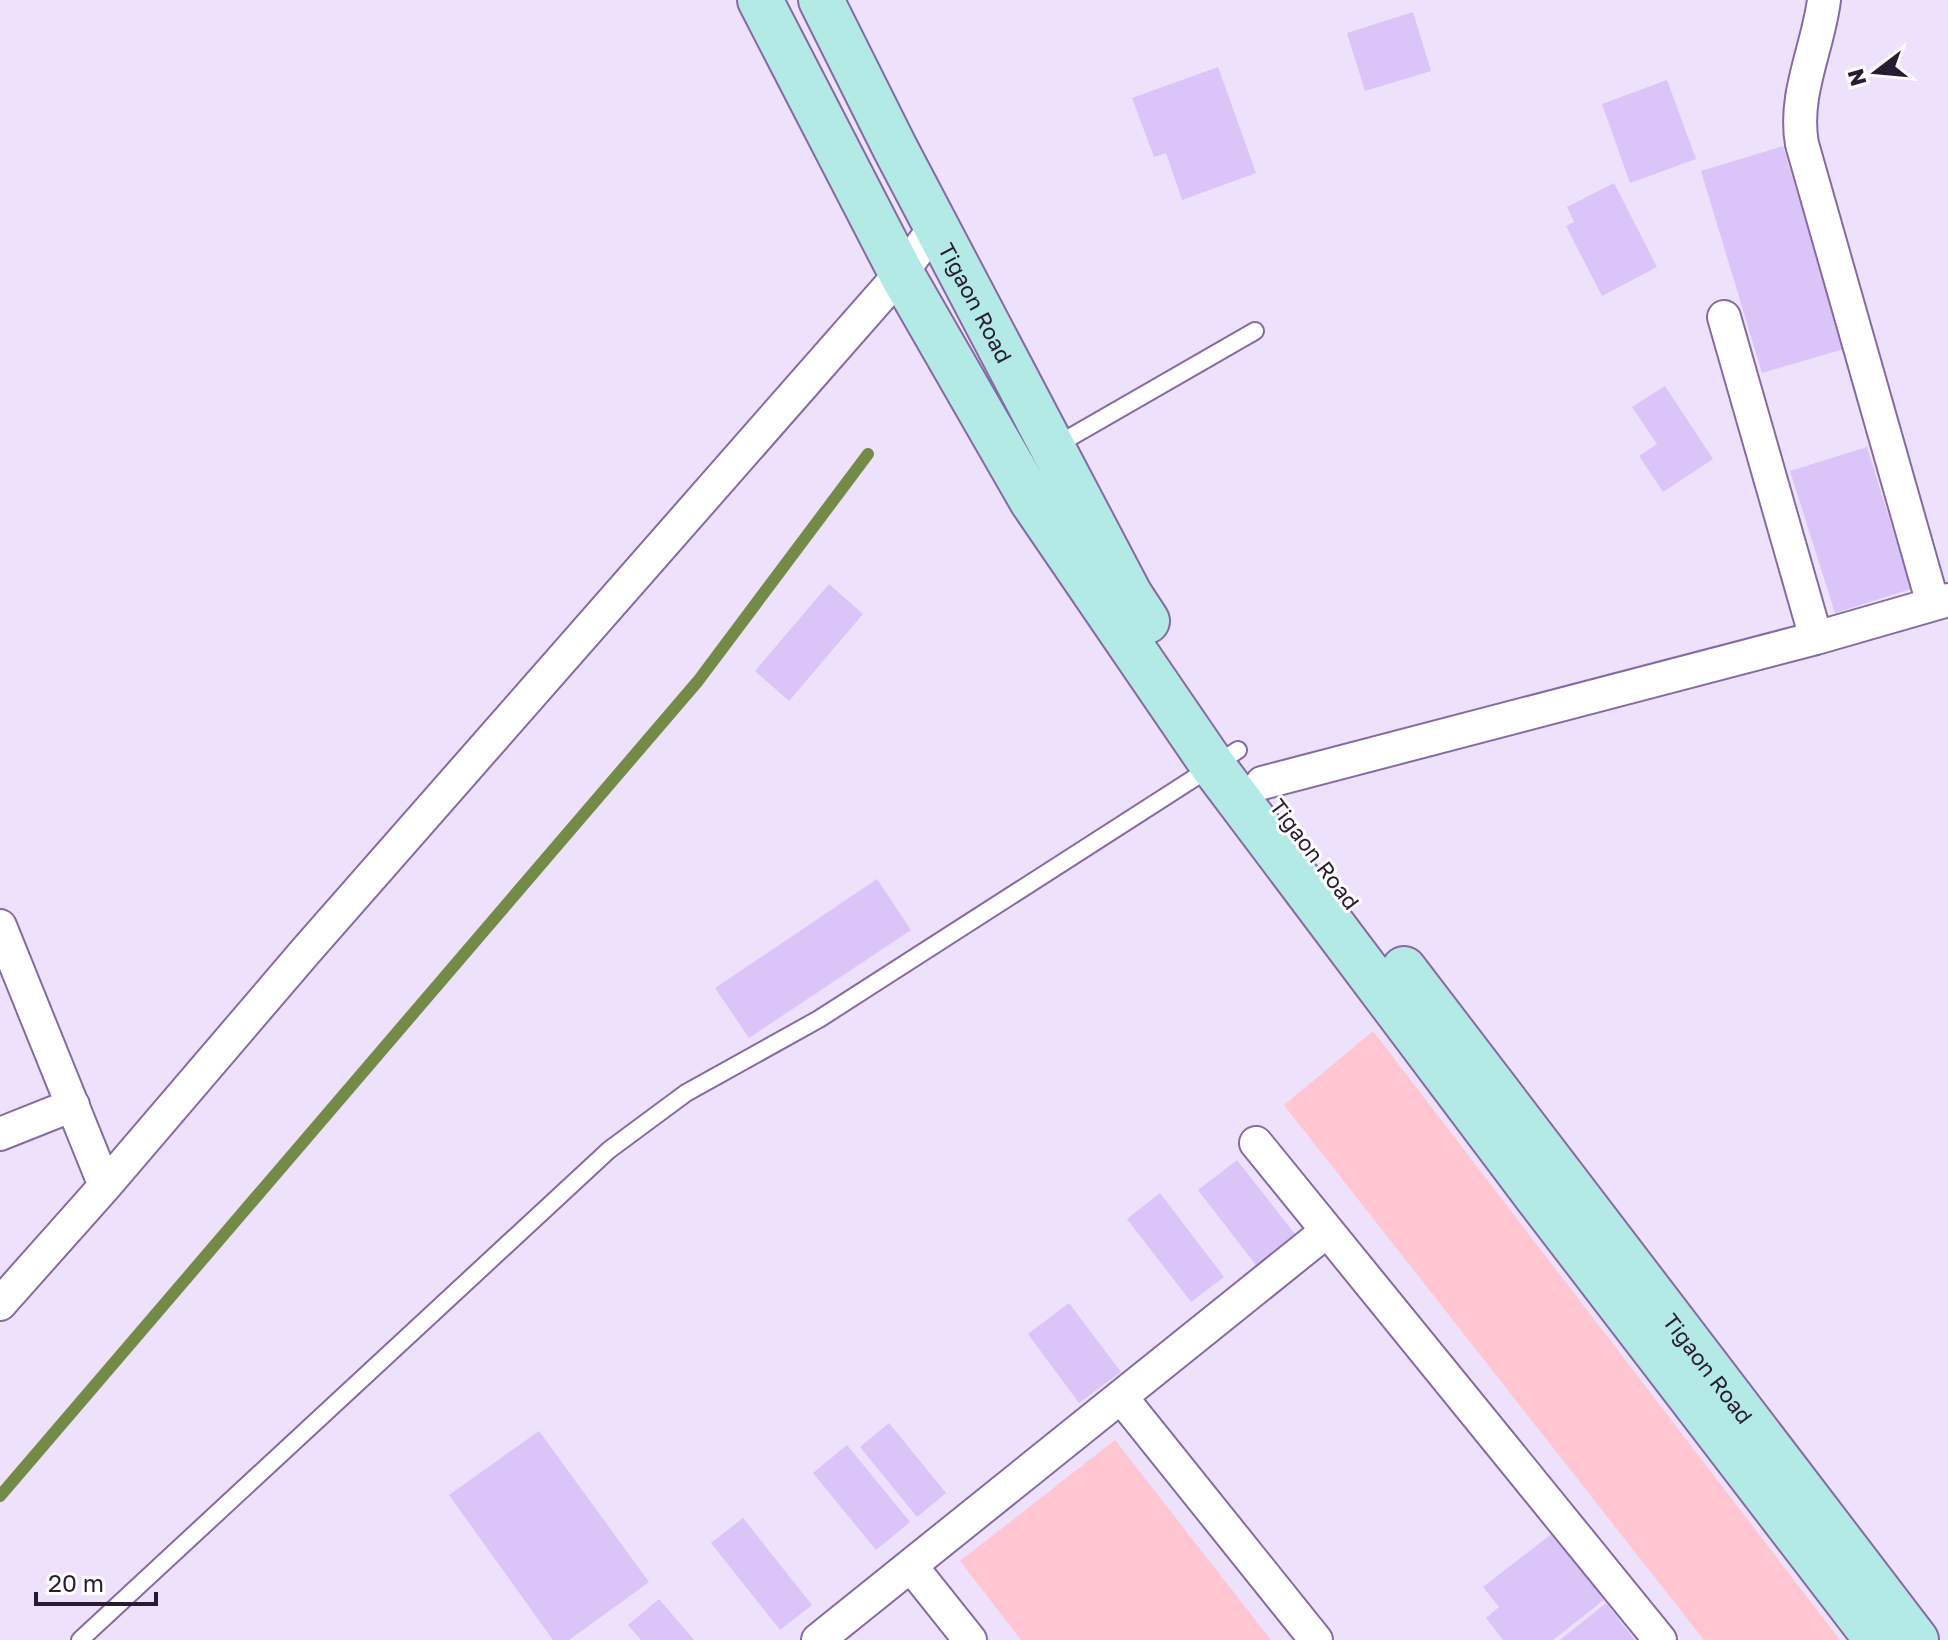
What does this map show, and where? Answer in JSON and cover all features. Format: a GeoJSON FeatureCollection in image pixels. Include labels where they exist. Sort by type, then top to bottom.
{"type":"FeatureCollection","features":[{"type":"Feature","properties":{"kind":"street"},"geometry":{"type":"LineString","coordinates":[[760,0],[901,273],[1032,501],[1238,767],[1528,1185],[1877,1640]]}},
{"type":"Feature","properties":{"kind":"street","name":"Tigaon Road"},"geometry":{"type":"LineString","coordinates":[[821,0],[1130,595],[1238,767],[1916,1640]]}},
{"type":"Feature","properties":{"kind":"street"},"geometry":{"type":"LineString","coordinates":[[1238,767],[1816,638],[1940,602],[1799,131],[1804,91],[1824,0]]}},
{"type":"Feature","properties":{"kind":"street"},"geometry":{"type":"LineString","coordinates":[[0,1304],[901,273],[936,226]]}},
{"type":"Feature","properties":{"kind":"street"},"geometry":{"type":"LineString","coordinates":[[1724,317],[1816,638]]}},
{"type":"Feature","properties":{"kind":"street"},"geometry":{"type":"LineString","coordinates":[[0,926],[10,981],[73,1105],[105,1186]]}},
{"type":"Feature","properties":{"kind":"street"},"geometry":{"type":"LineString","coordinates":[[0,1134],[73,1105]]}},
{"type":"Feature","properties":{"kind":"street"},"geometry":{"type":"LineString","coordinates":[[1256,1143],[1660,1640]]}},
{"type":"Feature","properties":{"kind":"street"},"geometry":{"type":"LineString","coordinates":[[818,1640],[1327,1231]]}},
{"type":"Feature","properties":{"kind":"street"},"geometry":{"type":"LineString","coordinates":[[1121,1397],[1316,1640]]}},
{"type":"Feature","properties":{"kind":"street"},"geometry":{"type":"LineString","coordinates":[[911,1566],[970,1640]]}},
{"type":"Feature","properties":{"kind":"lane"},"geometry":{"type":"LineString","coordinates":[[1052,448],[1255,331]]}},
{"type":"Feature","properties":{"kind":"lane"},"geometry":{"type":"LineString","coordinates":[[80,1640],[609,1150],[686,1093],[819,1019],[1238,767]]}},
{"type":"Feature","properties":{"kind":"shaded area"},"geometry":{"type":"Polygon","coordinates":[[[1373,1031],[1840,1640],[1704,1640],[1284,1105],[1373,1031]]]}},
{"type":"Feature","properties":{"kind":"shaded area"},"geometry":{"type":"Polygon","coordinates":[[[1115,1440],[1271,1640],[1021,1640],[960,1561],[1115,1440]]]}},
{"type":"Feature","properties":{"kind":"building"},"geometry":{"type":"Polygon","coordinates":[[[1413,12],[1431,71],[1365,91],[1347,33],[1413,12]]]}},
{"type":"Feature","properties":{"kind":"building"},"geometry":{"type":"Polygon","coordinates":[[[1218,67],[1256,173],[1182,200],[1166,153],[1154,157],[1132,98],[1218,67]]]}},
{"type":"Feature","properties":{"kind":"building"},"geometry":{"type":"Polygon","coordinates":[[[1667,80],[1696,159],[1630,183],[1602,104],[1667,80]]]}},
{"type":"Feature","properties":{"kind":"building"},"geometry":{"type":"Polygon","coordinates":[[[1783,146],[1844,349],[1762,373],[1701,171],[1783,146]]]}},
{"type":"Feature","properties":{"kind":"building"},"geometry":{"type":"Polygon","coordinates":[[[1614,183],[1657,267],[1602,296],[1566,226],[1574,222],[1567,207],[1614,183]]]}},
{"type":"Feature","properties":{"kind":"building"},"geometry":{"type":"Polygon","coordinates":[[[1665,386],[1713,459],[1663,492],[1639,456],[1657,444],[1632,407],[1665,386]]]}},
{"type":"Feature","properties":{"kind":"building"},"geometry":{"type":"Polygon","coordinates":[[[1867,447],[1911,589],[1835,613],[1790,471],[1867,447]]]}},
{"type":"Feature","properties":{"kind":"building"},"geometry":{"type":"Polygon","coordinates":[[[829,584],[863,614],[789,701],[755,671],[829,584]]]}},
{"type":"Feature","properties":{"kind":"building"},"geometry":{"type":"Polygon","coordinates":[[[877,879],[911,930],[749,1038],[715,988],[877,879]]]}},
{"type":"Feature","properties":{"kind":"building"},"geometry":{"type":"Polygon","coordinates":[[[1237,1160],[1298,1238],[1259,1269],[1198,1190],[1237,1160]]]}},
{"type":"Feature","properties":{"kind":"building"},"geometry":{"type":"Polygon","coordinates":[[[1160,1193],[1224,1277],[1191,1302],[1127,1219],[1160,1193]]]}},
{"type":"Feature","properties":{"kind":"building"},"geometry":{"type":"Polygon","coordinates":[[[1069,1303],[1121,1372],[1079,1403],[1028,1334],[1069,1303]]]}},
{"type":"Feature","properties":{"kind":"building"},"geometry":{"type":"Polygon","coordinates":[[[889,1423],[946,1493],[917,1517],[860,1447],[889,1423]]]}},
{"type":"Feature","properties":{"kind":"building"},"geometry":{"type":"Polygon","coordinates":[[[539,1431],[649,1582],[569,1640],[553,1640],[449,1495],[539,1431]]]}},
{"type":"Feature","properties":{"kind":"building"},"geometry":{"type":"Polygon","coordinates":[[[847,1445],[910,1522],[876,1550],[813,1473],[847,1445]]]}},
{"type":"Feature","properties":{"kind":"building"},"geometry":{"type":"Polygon","coordinates":[[[743,1518],[812,1605],[780,1630],[711,1543],[743,1518]]]}},
{"type":"Feature","properties":{"kind":"building"},"geometry":{"type":"Polygon","coordinates":[[[1553,1533],[1605,1599],[1553,1640],[1503,1640],[1486,1618],[1499,1607],[1483,1587],[1553,1533]]]}},
{"type":"Feature","properties":{"kind":"building"},"geometry":{"type":"Polygon","coordinates":[[[659,1599],[694,1640],[641,1640],[628,1625],[659,1599]]]}},
{"type":"Feature","properties":{"kind":"building"},"geometry":{"type":"Polygon","coordinates":[[[1606,1603],[1635,1640],[1560,1640],[1606,1603]]]}},
{"type":"Feature","properties":{"kind":"waterway"},"geometry":{"type":"LineString","coordinates":[[0,1496],[698,681],[868,454]]}}]}
